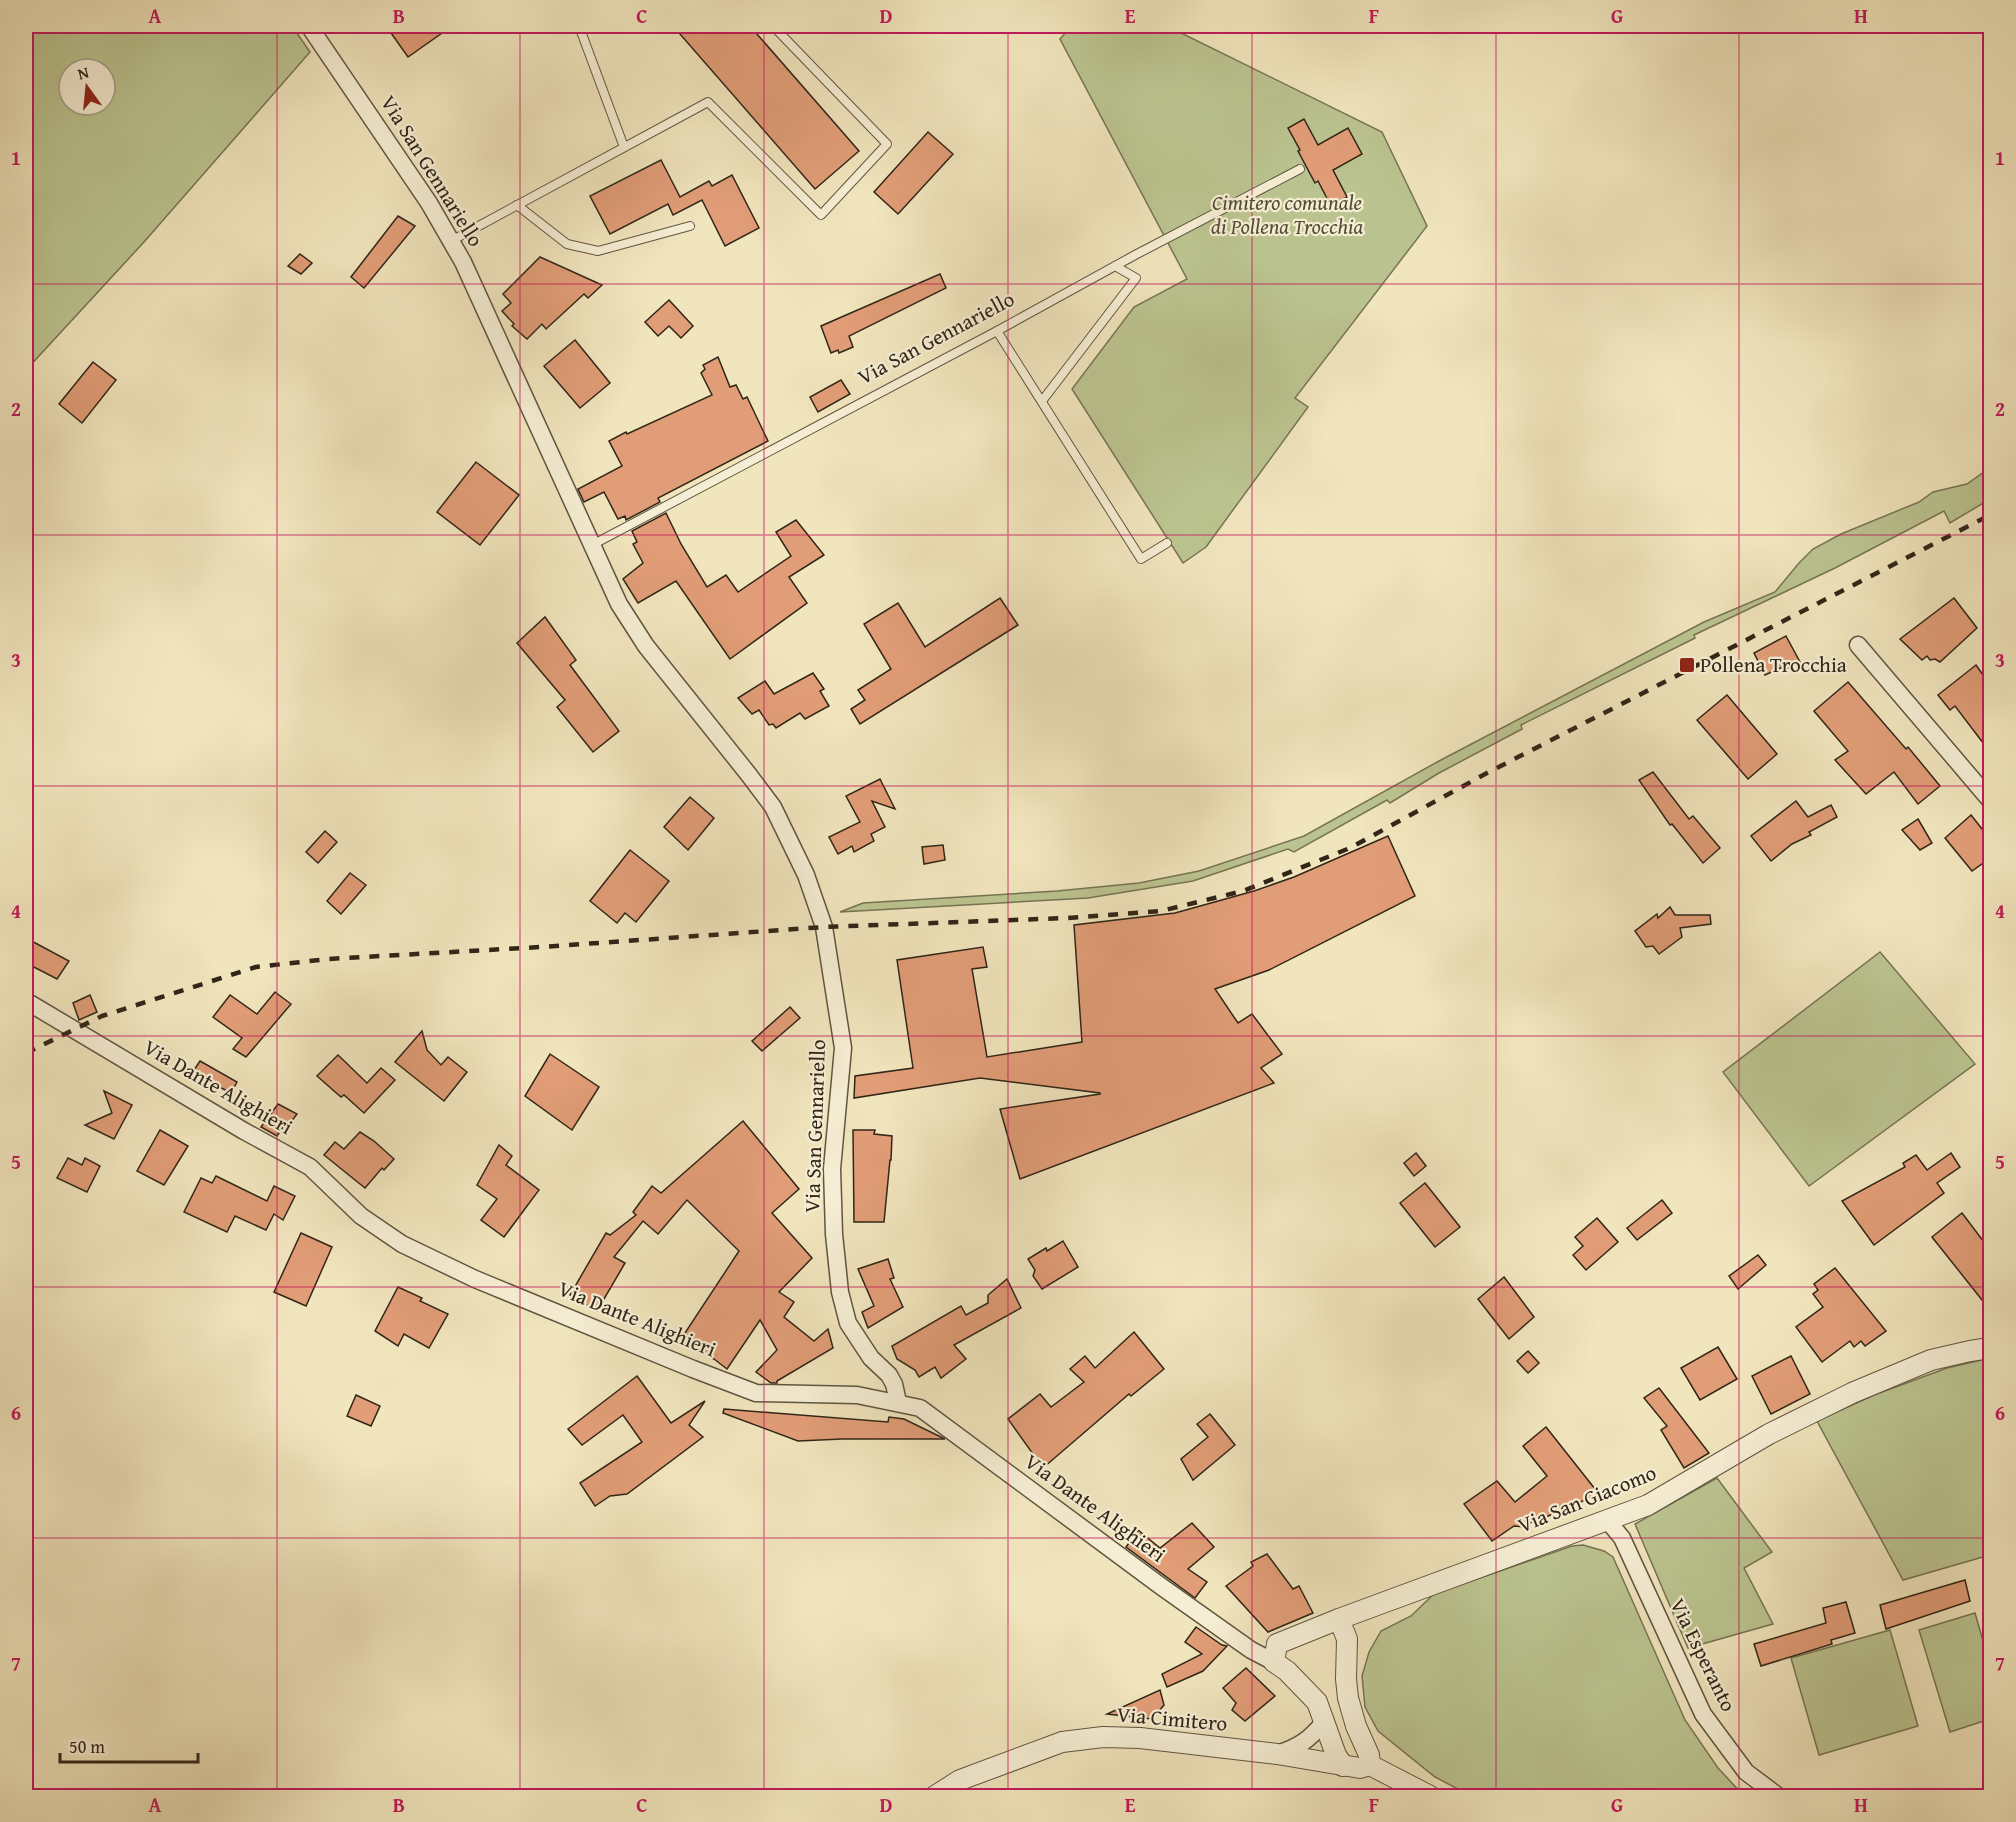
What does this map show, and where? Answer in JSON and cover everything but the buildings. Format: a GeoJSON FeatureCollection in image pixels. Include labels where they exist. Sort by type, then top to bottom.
{"type":"FeatureCollection","features":[{"type":"Feature","properties":{"kind":"street","name":"Via San Gennariello"},"geometry":{"type":"LineString","coordinates":[[309,26],[429,203],[463,262],[619,604],[642,639],[773,807],[806,874],[824,927],[843,1048],[832,1168],[834,1234],[840,1292],[848,1323],[872,1358],[889,1375],[894,1384],[898,1402]]}},
{"type":"Feature","properties":{"kind":"street"},"geometry":{"type":"LineString","coordinates":[[1858,645],[1990,800]]}},
{"type":"Feature","properties":{"kind":"street","name":"Via Dante Alighieri"},"geometry":{"type":"LineString","coordinates":[[26,1001],[244,1131],[310,1167],[361,1216],[402,1245],[475,1280],[756,1393],[857,1395],[920,1408],[1236,1639],[1259,1643],[1275,1653]]}},
{"type":"Feature","properties":{"kind":"street","name":"Via San Giacomo"},"geometry":{"type":"LineString","coordinates":[[1275,1653],[1339,1619],[1648,1505],[1769,1434],[1852,1393],[1930,1360],[1990,1348]]}},
{"type":"Feature","properties":{"kind":"street","name":"Via Esperanto"},"geometry":{"type":"LineString","coordinates":[[1607,1520],[1622,1538],[1703,1714],[1746,1772],[1778,1797]]}},
{"type":"Feature","properties":{"kind":"street"},"geometry":{"type":"LineString","coordinates":[[1339,1619],[1347,1640],[1348,1698],[1356,1726],[1369,1755],[1370,1765]]}},
{"type":"Feature","properties":{"kind":"street"},"geometry":{"type":"LineString","coordinates":[[1275,1653],[1287,1671],[1311,1693],[1321,1711],[1336,1755],[1343,1766],[1360,1768],[1370,1765],[1430,1797]]}},
{"type":"Feature","properties":{"kind":"street"},"geometry":{"type":"LineString","coordinates":[[1277,1754],[1298,1747],[1324,1722]]}},
{"type":"Feature","properties":{"kind":"street","name":"Via Cimitero"},"geometry":{"type":"LineString","coordinates":[[935,1797],[960,1780],[985,1770],[1062,1742],[1093,1738],[1140,1738],[1277,1754],[1343,1766]]}},
{"type":"Feature","properties":{"kind":"lane"},"geometry":{"type":"LineString","coordinates":[[579,26],[624,147]]}},
{"type":"Feature","properties":{"kind":"lane"},"geometry":{"type":"LineString","coordinates":[[451,241],[708,102],[821,215],[886,144],[773,26]]}},
{"type":"Feature","properties":{"kind":"lane","name":"Via San Gennariello"},"geometry":{"type":"LineString","coordinates":[[592,545],[1300,169]]}},
{"type":"Feature","properties":{"kind":"lane"},"geometry":{"type":"LineString","coordinates":[[517,205],[567,244],[598,252],[690,226]]}},
{"type":"Feature","properties":{"kind":"lane"},"geometry":{"type":"LineString","coordinates":[[1042,401],[1136,278],[1115,266]]}},
{"type":"Feature","properties":{"kind":"lane"},"geometry":{"type":"LineString","coordinates":[[997,331],[1141,559],[1167,543]]}},
{"type":"Feature","properties":{"kind":"green space"},"geometry":{"type":"Polygon","coordinates":[[[26,26],[45,26],[49,32],[58,26],[292,26],[310,52],[144,242],[26,370],[26,26]]]}},
{"type":"Feature","properties":{"kind":"green space","name":"Cimitero comunale di Pollena Trocchia"},"geometry":{"type":"Polygon","coordinates":[[[1071,26],[1167,26],[1382,132],[1427,226],[1295,398],[1308,407],[1206,547],[1183,563],[1072,389],[1134,307],[1187,279],[1060,39],[1071,26]]]}},
{"type":"Feature","properties":{"kind":"green space"},"geometry":{"type":"Polygon","coordinates":[[[1990,470],[1990,499],[1950,523],[1944,511],[1835,568],[1694,635],[1695,638],[1521,725],[1522,729],[1439,773],[1390,803],[1387,800],[1294,852],[1288,849],[1193,881],[1088,898],[840,912],[863,903],[1057,891],[1139,883],[1199,871],[1304,836],[1439,761],[1704,622],[1775,592],[1813,549],[1841,534],[1919,502],[1933,492],[1967,484],[1990,470]]]}},
{"type":"Feature","properties":{"kind":"green space"},"geometry":{"type":"Polygon","coordinates":[[[1880,952],[1975,1064],[1809,1186],[1723,1072],[1880,952]]]}},
{"type":"Feature","properties":{"kind":"green space"},"geometry":{"type":"Polygon","coordinates":[[[1990,1358],[1990,1555],[1903,1580],[1817,1421],[1874,1395],[1947,1368],[1990,1358]]]}},
{"type":"Feature","properties":{"kind":"green space"},"geometry":{"type":"Polygon","coordinates":[[[1717,1478],[1772,1552],[1744,1568],[1773,1624],[1688,1648],[1635,1524],[1717,1478]]]}},
{"type":"Feature","properties":{"kind":"green space"},"geometry":{"type":"Polygon","coordinates":[[[1583,1545],[1604,1551],[1613,1557],[1685,1720],[1718,1768],[1744,1796],[1471,1796],[1435,1777],[1378,1731],[1365,1707],[1362,1676],[1369,1652],[1381,1631],[1411,1616],[1434,1594],[1572,1546],[1583,1545]]]}},
{"type":"Feature","properties":{"kind":"green space"},"geometry":{"type":"Polygon","coordinates":[[[1975,1613],[1990,1665],[1990,1719],[1950,1732],[1919,1630],[1975,1613]]]}},
{"type":"Feature","properties":{"kind":"green space"},"geometry":{"type":"Polygon","coordinates":[[[1890,1630],[1918,1726],[1819,1755],[1791,1658],[1890,1630]]]}},
{"type":"Feature","properties":{"kind":"railway"},"geometry":{"type":"LineString","coordinates":[[26,1053],[102,1016],[256,967],[328,959],[824,927],[1067,918],[1161,911],[1243,891],[1350,848],[1487,773],[1990,515]]}},
{"type":"Feature","properties":{"kind":"place","name":"Pollena Trocchia"},"geometry":{"type":"Point","coordinates":[1687,665]}}]}
